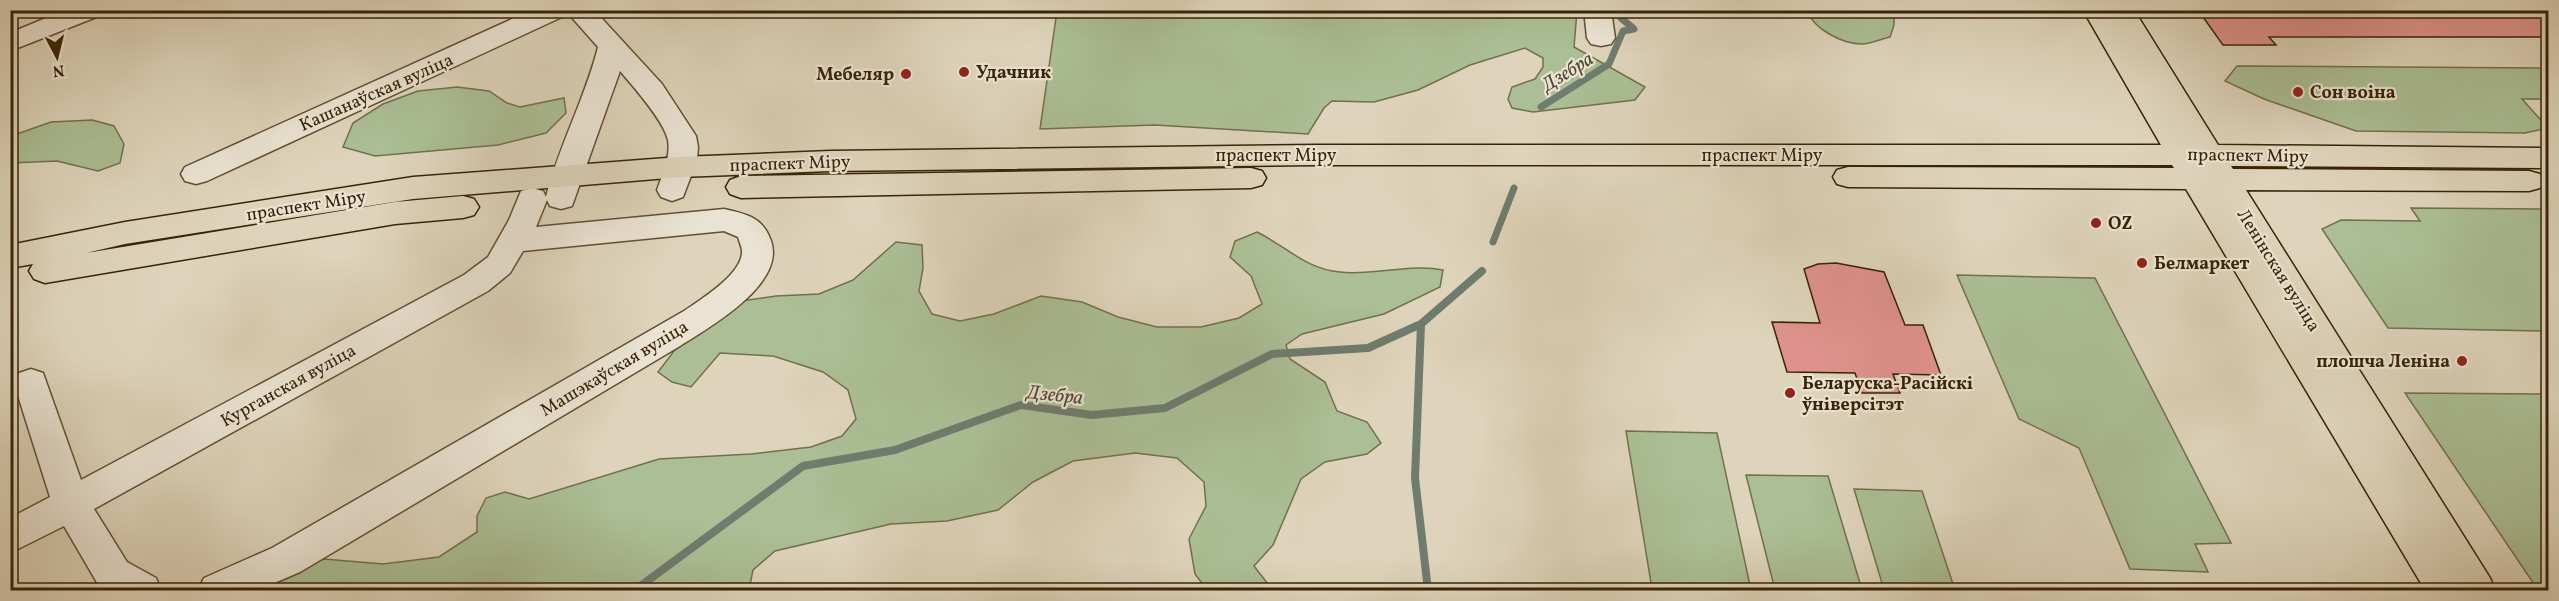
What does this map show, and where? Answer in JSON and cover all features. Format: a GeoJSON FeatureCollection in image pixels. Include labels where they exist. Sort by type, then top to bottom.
{"type":"FeatureCollection","features":[{"type":"Feature","properties":{"kind":"main road","name":"Ленінская вуліца"},"geometry":{"type":"LineString","coordinates":[[2096,10],[2202,168],[2476,591]]}},
{"type":"Feature","properties":{"kind":"main road","name":"Ленінская вуліца"},"geometry":{"type":"LineString","coordinates":[[2120,10],[2202,168],[2445,591]]}},
{"type":"Feature","properties":{"kind":"main road","name":"праспект Міру"},"geometry":{"type":"LineString","coordinates":[[2202,168],[2548,158]]}},
{"type":"Feature","properties":{"kind":"main road","name":"праспект Міру"},"geometry":{"type":"LineString","coordinates":[[10,278],[395,213],[553,191],[676,179],[737,187],[1318,166],[1748,165],[2202,168],[2548,181]]}},
{"type":"Feature","properties":{"kind":"main road","name":"праспект Міру"},"geometry":{"type":"LineString","coordinates":[[10,257],[125,233],[413,188],[553,191]]}},
{"type":"Feature","properties":{"kind":"street"},"geometry":{"type":"LineString","coordinates":[[10,43],[90,10]]}},
{"type":"Feature","properties":{"kind":"street","name":"Кашанаўская вуліца"},"geometry":{"type":"LineString","coordinates":[[196,174],[555,10]]}},
{"type":"Feature","properties":{"kind":"street"},"geometry":{"type":"LineString","coordinates":[[579,10],[612,47],[636,68],[663,104],[683,140],[676,179]]}},
{"type":"Feature","properties":{"kind":"street"},"geometry":{"type":"LineString","coordinates":[[1597,10],[1602,38]]}},
{"type":"Feature","properties":{"kind":"street","name":"Курганская вуліца"},"geometry":{"type":"LineString","coordinates":[[10,537],[476,283],[499,265],[525,220],[553,191],[606,76],[612,47]]}},
{"type":"Feature","properties":{"kind":"street"},"geometry":{"type":"LineString","coordinates":[[606,76],[636,68]]}},
{"type":"Feature","properties":{"kind":"street","name":"Машэкаўская вуліца"},"geometry":{"type":"LineString","coordinates":[[218,591],[286,560],[677,332],[728,297],[747,277],[760,257],[759,244],[748,227],[724,220],[514,241]]}},
{"type":"Feature","properties":{"kind":"street"},"geometry":{"type":"LineString","coordinates":[[31,383],[71,504],[113,574],[142,591]]}},
{"type":"Feature","properties":{"kind":"green space"},"geometry":{"type":"Polygon","coordinates":[[[1057,11],[1577,11],[1574,47],[1645,87],[1635,100],[1533,112],[1512,108],[1508,99],[1512,87],[1535,79],[1543,67],[1543,58],[1525,48],[1470,65],[1418,90],[1374,102],[1332,101],[1324,108],[1308,134],[1155,125],[1040,129],[1057,11]]]}},
{"type":"Feature","properties":{"kind":"green space"},"geometry":{"type":"Polygon","coordinates":[[[1807,11],[1894,11],[1894,25],[1890,37],[1865,44],[1854,43],[1838,38],[1822,29],[1807,11]]]}},
{"type":"Feature","properties":{"kind":"green space"},"geometry":{"type":"Polygon","coordinates":[[[2237,66],[2548,68],[2548,99],[2522,99],[2548,128],[2525,133],[2356,131],[2264,99],[2225,81],[2237,66]]]}},
{"type":"Feature","properties":{"kind":"green space"},"geometry":{"type":"Polygon","coordinates":[[[457,87],[489,91],[507,103],[520,107],[564,98],[566,113],[546,133],[498,145],[375,156],[343,147],[353,123],[383,104],[418,91],[457,87]]]}},
{"type":"Feature","properties":{"kind":"green space"},"geometry":{"type":"Polygon","coordinates":[[[92,120],[114,126],[124,144],[120,163],[98,171],[57,161],[11,163],[11,136],[51,122],[92,120]]]}},
{"type":"Feature","properties":{"kind":"green space"},"geometry":{"type":"Polygon","coordinates":[[[2411,208],[2548,209],[2548,331],[2388,328],[2322,229],[2341,220],[2420,221],[2411,208]]]}},
{"type":"Feature","properties":{"kind":"green space"},"geometry":{"type":"Polygon","coordinates":[[[1257,232],[1307,262],[1328,270],[1353,273],[1418,268],[1443,270],[1440,287],[1384,314],[1302,334],[1286,345],[1290,359],[1325,382],[1337,411],[1367,422],[1381,443],[1367,454],[1325,462],[1301,479],[1273,545],[1254,566],[1271,588],[1284,590],[1207,590],[1195,574],[1189,539],[1206,506],[1204,482],[1177,458],[1135,453],[1073,461],[1033,482],[998,510],[947,521],[891,524],[775,551],[753,570],[749,590],[669,590],[643,583],[602,586],[595,590],[257,590],[284,573],[324,559],[383,564],[439,557],[477,532],[477,516],[486,498],[505,492],[529,499],[659,459],[751,454],[811,447],[842,436],[856,419],[848,390],[823,372],[773,356],[720,353],[691,387],[672,382],[658,372],[674,351],[715,317],[741,301],[776,296],[819,294],[853,280],[896,242],[922,245],[923,268],[919,291],[932,314],[960,321],[994,314],[1041,296],[1082,302],[1118,317],[1157,327],[1201,327],[1239,318],[1262,304],[1251,276],[1230,257],[1235,241],[1257,232]]]}},
{"type":"Feature","properties":{"kind":"green space"},"geometry":{"type":"Polygon","coordinates":[[[1957,275],[2095,278],[2231,543],[2195,544],[2208,572],[2130,569],[2079,448],[2019,419],[1957,275]]]}},
{"type":"Feature","properties":{"kind":"green space"},"geometry":{"type":"Polygon","coordinates":[[[2405,393],[2548,394],[2548,590],[2538,590],[2405,393]]]}},
{"type":"Feature","properties":{"kind":"green space"},"geometry":{"type":"Polygon","coordinates":[[[1626,431],[1717,433],[1751,590],[1652,589],[1626,431]]]}},
{"type":"Feature","properties":{"kind":"green space"},"geometry":{"type":"Polygon","coordinates":[[[1746,475],[1828,476],[1862,590],[1775,590],[1746,475]]]}},
{"type":"Feature","properties":{"kind":"green space"},"geometry":{"type":"Polygon","coordinates":[[[1854,489],[1922,491],[1955,590],[1884,590],[1854,489]]]}},
{"type":"Feature","properties":{"kind":"building"},"geometry":{"type":"Polygon","coordinates":[[[2198,10],[2548,10],[2548,37],[2269,37],[2276,45],[2223,45],[2198,10]]]}},
{"type":"Feature","properties":{"kind":"building"},"geometry":{"type":"Polygon","coordinates":[[[1836,263],[1884,272],[1905,325],[1923,325],[1941,375],[1893,374],[1900,393],[1862,393],[1855,373],[1787,372],[1772,322],[1820,323],[1804,269],[1818,264],[1836,263]]]}},
{"type":"Feature","properties":{"kind":"waterway","name":"Дзебра"},"geometry":{"type":"LineString","coordinates":[[1541,107],[1609,64],[1623,31],[1634,29],[1621,18],[1627,10]]}},
{"type":"Feature","properties":{"kind":"waterway","name":"Дзебра"},"geometry":{"type":"LineString","coordinates":[[1493,242],[1514,188]]}},
{"type":"Feature","properties":{"kind":"waterway","name":"Дзебра"},"geometry":{"type":"LineString","coordinates":[[1421,324],[1482,271]]}},
{"type":"Feature","properties":{"kind":"waterway","name":"Дзебра"},"geometry":{"type":"LineString","coordinates":[[635,590],[803,466],[895,450],[1021,405],[1092,415],[1165,408],[1272,354],[1368,348],[1421,324]]}},
{"type":"Feature","properties":{"kind":"waterway"},"geometry":{"type":"LineString","coordinates":[[1421,324],[1415,478],[1428,590]]}},
{"type":"Feature","properties":{"kind":"place","name":"Удачник"},"geometry":{"type":"Point","coordinates":[964,72]}},
{"type":"Feature","properties":{"kind":"place","name":"Мебеляр"},"geometry":{"type":"Point","coordinates":[906,74]}},
{"type":"Feature","properties":{"kind":"place","name":"Сон воіна"},"geometry":{"type":"Point","coordinates":[2298,92]}},
{"type":"Feature","properties":{"kind":"place","name":"OZ"},"geometry":{"type":"Point","coordinates":[2096,223]}},
{"type":"Feature","properties":{"kind":"place","name":"Белмаркет"},"geometry":{"type":"Point","coordinates":[2142,263]}},
{"type":"Feature","properties":{"kind":"place","name":"плошча Леніна"},"geometry":{"type":"Point","coordinates":[2462,361]}},
{"type":"Feature","properties":{"kind":"place","name":"Беларуска-Расійскі ўніверсітэт"},"geometry":{"type":"Point","coordinates":[1790,393]}}]}
